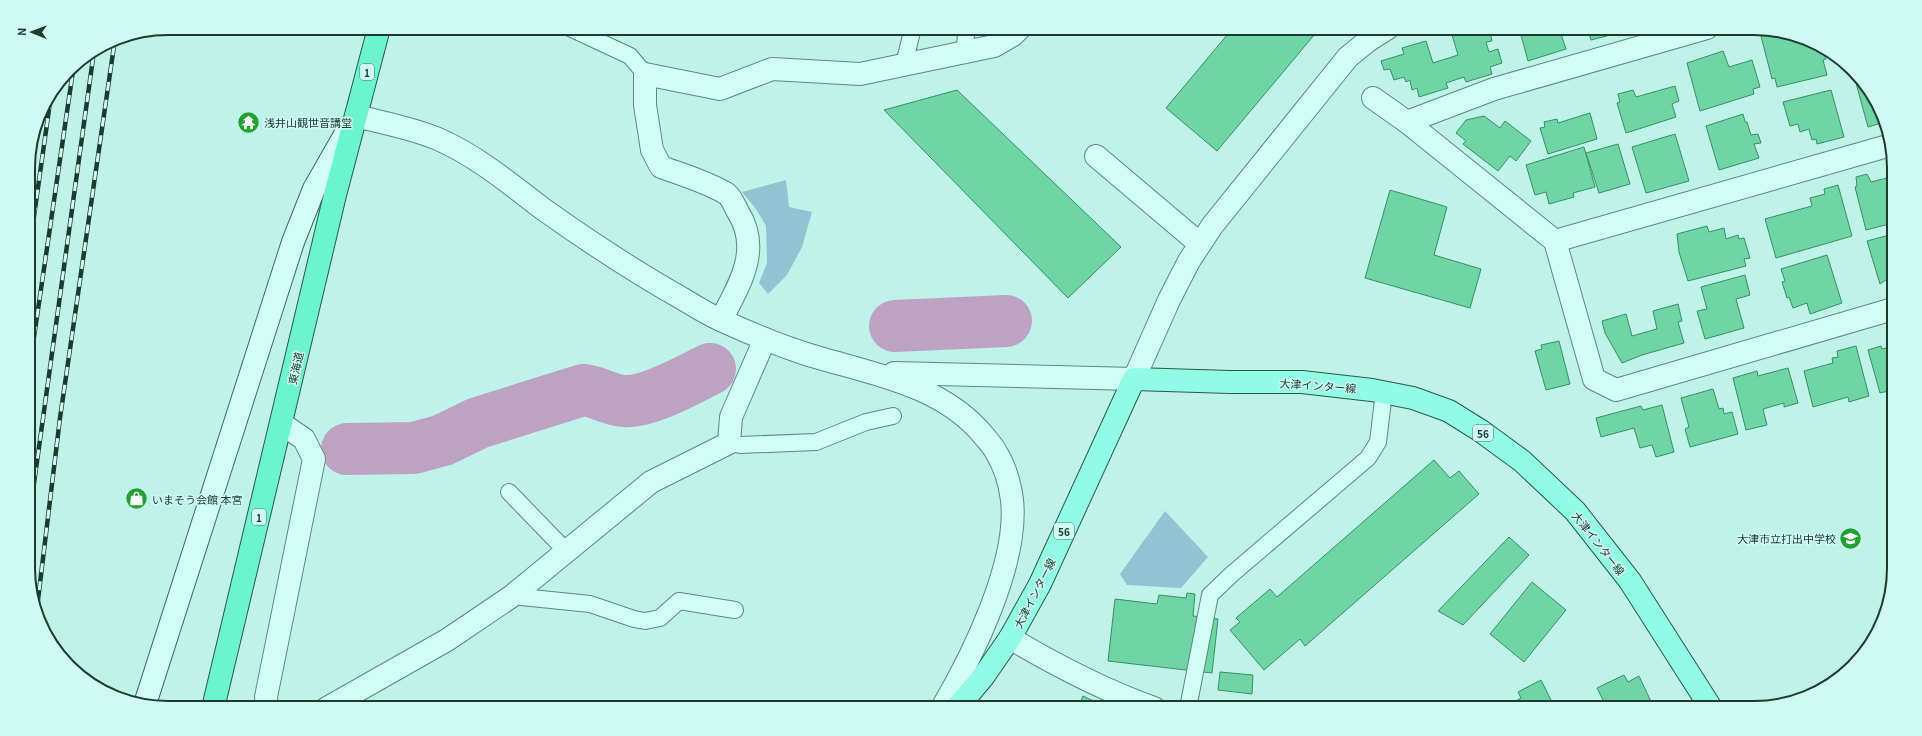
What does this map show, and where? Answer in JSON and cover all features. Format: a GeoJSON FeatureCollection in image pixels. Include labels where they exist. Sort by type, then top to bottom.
{"type":"FeatureCollection","features":[{"type":"Feature","properties":{"kind":"highway","name":"東海道"},"geometry":{"type":"LineString","coordinates":[[215,701],[282,424],[335,195],[377,35]]}},
{"type":"Feature","properties":{"kind":"main road","name":"大津インター線"},"geometry":{"type":"LineString","coordinates":[[963,701],[983,677],[1010,638],[1043,577],[1134,379],[1230,382],[1302,382],[1384,392],[1413,398],[1449,411],[1522,461],[1575,511],[1630,581],[1707,701]]}},
{"type":"Feature","properties":{"kind":"street"},"geometry":{"type":"LineString","coordinates":[[721,320],[739,284],[750,251],[744,222],[728,195],[695,180],[661,168],[652,150],[644,105],[645,74],[720,89],[772,69],[860,74],[994,46],[1013,35]]}},
{"type":"Feature","properties":{"kind":"street"},"geometry":{"type":"LineString","coordinates":[[864,369],[936,375],[1134,379],[1169,300],[1200,244],[1232,199],[1348,57],[1377,35]]}},
{"type":"Feature","properties":{"kind":"street"},"geometry":{"type":"LineString","coordinates":[[1407,122],[1494,89],[1683,35]]}},
{"type":"Feature","properties":{"kind":"street"},"geometry":{"type":"LineString","coordinates":[[1374,98],[1407,122],[1555,241],[1594,379],[1616,390],[1887,311]]}},
{"type":"Feature","properties":{"kind":"street"},"geometry":{"type":"LineString","coordinates":[[147,699],[293,242],[314,189],[356,116],[410,128],[440,140],[474,158],[590,243],[664,288],[721,320],[765,339],[804,353],[864,369],[927,392],[958,410],[978,429],[996,450],[1005,474],[1012,500],[1011,533],[1000,578],[988,615],[956,684],[946,701]]}},
{"type":"Feature","properties":{"kind":"street"},"geometry":{"type":"LineString","coordinates":[[1555,241],[1885,147]]}},
{"type":"Feature","properties":{"kind":"street"},"geometry":{"type":"LineString","coordinates":[[1096,156],[1200,244]]}},
{"type":"Feature","properties":{"kind":"street"},"geometry":{"type":"LineString","coordinates":[[339,701],[447,640],[512,596],[652,482],[729,442],[731,417],[765,339]]}},
{"type":"Feature","properties":{"kind":"street"},"geometry":{"type":"LineString","coordinates":[[266,701],[314,459],[304,439],[282,424]]}},
{"type":"Feature","properties":{"kind":"street"},"geometry":{"type":"LineString","coordinates":[[1010,638],[1088,682],[1134,701]]}},
{"type":"Feature","properties":{"kind":"lane"},"geometry":{"type":"LineString","coordinates":[[585,35],[630,56],[645,74]]}},
{"type":"Feature","properties":{"kind":"lane"},"geometry":{"type":"LineString","coordinates":[[904,64],[911,35]]}},
{"type":"Feature","properties":{"kind":"lane"},"geometry":{"type":"LineString","coordinates":[[964,52],[966,35]]}},
{"type":"Feature","properties":{"kind":"lane"},"geometry":{"type":"LineString","coordinates":[[1189,701],[1210,595],[1237,569],[1368,458],[1378,442],[1384,392]]}},
{"type":"Feature","properties":{"kind":"lane"},"geometry":{"type":"LineString","coordinates":[[729,442],[740,446],[816,442],[866,422],[893,416]]}},
{"type":"Feature","properties":{"kind":"lane"},"geometry":{"type":"LineString","coordinates":[[509,492],[567,552]]}},
{"type":"Feature","properties":{"kind":"lane"},"geometry":{"type":"LineString","coordinates":[[512,596],[590,604],[645,621],[660,618],[679,601],[735,610]]}},
{"type":"Feature","properties":{"kind":"shaded area"},"geometry":{"type":"Polygon","coordinates":[[[786,180],[789,207],[812,212],[802,247],[787,275],[768,294],[759,283],[767,263],[766,226],[756,209],[742,192],[786,180]]]}},
{"type":"Feature","properties":{"kind":"shaded area"},"geometry":{"type":"Polygon","coordinates":[[[1165,511],[1208,557],[1181,588],[1127,585],[1120,574],[1165,511]]]}},
{"type":"Feature","properties":{"kind":"building"},"geometry":{"type":"Polygon","coordinates":[[[1227,35],[1314,35],[1217,151],[1166,108],[1227,35]]]}},
{"type":"Feature","properties":{"kind":"building"},"geometry":{"type":"Polygon","coordinates":[[[1452,35],[1491,35],[1492,41],[1486,42],[1489,52],[1498,49],[1502,63],[1490,67],[1492,74],[1466,82],[1464,77],[1446,83],[1448,88],[1419,97],[1417,88],[1412,90],[1410,80],[1406,82],[1404,77],[1394,80],[1390,69],[1384,70],[1381,61],[1404,54],[1402,48],[1426,41],[1433,63],[1458,55],[1452,35]]]}},
{"type":"Feature","properties":{"kind":"building"},"geometry":{"type":"Polygon","coordinates":[[[1521,35],[1561,35],[1566,49],[1528,61],[1521,35]]]}},
{"type":"Feature","properties":{"kind":"building"},"geometry":{"type":"Polygon","coordinates":[[[1589,35],[1607,35],[1607,36],[1591,40],[1589,35]]]}},
{"type":"Feature","properties":{"kind":"building"},"geometry":{"type":"Polygon","coordinates":[[[1764,35],[1797,42],[1825,55],[1826,59],[1823,60],[1827,75],[1777,87],[1775,78],[1772,79],[1761,36],[1764,35]]]}},
{"type":"Feature","properties":{"kind":"building"},"geometry":{"type":"Polygon","coordinates":[[[1723,51],[1729,67],[1752,60],[1760,87],[1753,89],[1754,94],[1700,111],[1687,63],[1723,51]]]}},
{"type":"Feature","properties":{"kind":"building"},"geometry":{"type":"Polygon","coordinates":[[[1856,83],[1865,94],[1879,124],[1868,127],[1856,83]]]}},
{"type":"Feature","properties":{"kind":"building"},"geometry":{"type":"Polygon","coordinates":[[[1675,86],[1679,101],[1672,104],[1676,117],[1626,133],[1617,103],[1620,102],[1618,94],[1633,90],[1636,97],[1675,86]]]}},
{"type":"Feature","properties":{"kind":"building"},"geometry":{"type":"Polygon","coordinates":[[[957,90],[1121,247],[1068,298],[884,110],[957,90]]]}},
{"type":"Feature","properties":{"kind":"building"},"geometry":{"type":"Polygon","coordinates":[[[1831,90],[1844,137],[1817,144],[1816,139],[1812,140],[1809,129],[1800,132],[1798,124],[1790,126],[1783,102],[1831,90]]]}},
{"type":"Feature","properties":{"kind":"building"},"geometry":{"type":"Polygon","coordinates":[[[1590,113],[1597,139],[1548,154],[1540,128],[1545,127],[1544,122],[1557,119],[1558,123],[1590,113]]]}},
{"type":"Feature","properties":{"kind":"building"},"geometry":{"type":"Polygon","coordinates":[[[1743,114],[1751,135],[1758,134],[1761,143],[1754,144],[1759,158],[1719,170],[1706,126],[1743,114]]]}},
{"type":"Feature","properties":{"kind":"building"},"geometry":{"type":"Polygon","coordinates":[[[1484,116],[1500,128],[1505,121],[1531,141],[1516,161],[1510,156],[1498,171],[1463,144],[1466,141],[1456,133],[1466,120],[1484,116]]]}},
{"type":"Feature","properties":{"kind":"building"},"geometry":{"type":"Polygon","coordinates":[[[1675,134],[1689,181],[1646,193],[1632,147],[1675,134]]]}},
{"type":"Feature","properties":{"kind":"building"},"geometry":{"type":"Polygon","coordinates":[[[1618,144],[1630,184],[1599,193],[1586,153],[1618,144]]]}},
{"type":"Feature","properties":{"kind":"building"},"geometry":{"type":"Polygon","coordinates":[[[1584,147],[1595,187],[1573,193],[1574,197],[1549,204],[1546,192],[1535,195],[1526,165],[1584,147]]]}},
{"type":"Feature","properties":{"kind":"building"},"geometry":{"type":"Polygon","coordinates":[[[1867,174],[1871,182],[1887,178],[1887,225],[1866,230],[1855,187],[1857,186],[1856,177],[1867,174]]]}},
{"type":"Feature","properties":{"kind":"building"},"geometry":{"type":"Polygon","coordinates":[[[1838,185],[1852,236],[1776,258],[1765,219],[1812,206],[1810,198],[1825,194],[1824,189],[1838,185]]]}},
{"type":"Feature","properties":{"kind":"building"},"geometry":{"type":"Polygon","coordinates":[[[1390,190],[1447,207],[1434,255],[1481,269],[1470,308],[1365,278],[1390,190]]]}},
{"type":"Feature","properties":{"kind":"building"},"geometry":{"type":"Polygon","coordinates":[[[1707,226],[1709,232],[1724,228],[1726,239],[1738,235],[1739,239],[1744,238],[1750,258],[1744,259],[1746,266],[1688,281],[1679,252],[1677,234],[1707,226]]]}},
{"type":"Feature","properties":{"kind":"building"},"geometry":{"type":"Polygon","coordinates":[[[1887,236],[1887,279],[1880,284],[1867,241],[1887,236]]]}},
{"type":"Feature","properties":{"kind":"building"},"geometry":{"type":"Polygon","coordinates":[[[1827,255],[1842,303],[1810,314],[1807,303],[1793,308],[1789,297],[1787,298],[1782,282],[1785,281],[1781,269],[1827,255]]]}},
{"type":"Feature","properties":{"kind":"building"},"geometry":{"type":"Polygon","coordinates":[[[1745,275],[1750,295],[1736,299],[1744,328],[1705,339],[1697,311],[1707,309],[1701,287],[1745,275]]]}},
{"type":"Feature","properties":{"kind":"building"},"geometry":{"type":"Polygon","coordinates":[[[1678,304],[1682,321],[1678,322],[1684,343],[1642,355],[1622,363],[1605,333],[1602,321],[1626,314],[1632,336],[1657,329],[1653,311],[1678,304]]]}},
{"type":"Feature","properties":{"kind":"building"},"geometry":{"type":"Polygon","coordinates":[[[1559,341],[1570,384],[1546,390],[1535,351],[1542,349],[1541,345],[1559,341]]]}},
{"type":"Feature","properties":{"kind":"building"},"geometry":{"type":"Polygon","coordinates":[[[1856,346],[1869,396],[1849,402],[1848,397],[1813,407],[1804,371],[1833,363],[1832,358],[1838,357],[1837,351],[1856,346]]]}},
{"type":"Feature","properties":{"kind":"building"},"geometry":{"type":"Polygon","coordinates":[[[1881,346],[1882,349],[1887,348],[1887,391],[1880,393],[1868,350],[1881,346]]]}},
{"type":"Feature","properties":{"kind":"building"},"geometry":{"type":"Polygon","coordinates":[[[1788,368],[1798,403],[1784,407],[1784,403],[1763,409],[1767,425],[1746,430],[1733,378],[1757,371],[1758,376],[1788,368]]]}},
{"type":"Feature","properties":{"kind":"building"},"geometry":{"type":"Polygon","coordinates":[[[1713,389],[1719,409],[1723,408],[1724,414],[1732,412],[1738,434],[1690,447],[1685,429],[1689,427],[1681,398],[1713,389]]]}},
{"type":"Feature","properties":{"kind":"building"},"geometry":{"type":"Polygon","coordinates":[[[1662,405],[1674,452],[1656,457],[1652,445],[1640,448],[1634,428],[1601,437],[1596,418],[1641,406],[1643,410],[1662,405]]]}},
{"type":"Feature","properties":{"kind":"building"},"geometry":{"type":"Polygon","coordinates":[[[1434,460],[1450,478],[1459,471],[1479,494],[1305,646],[1300,639],[1264,670],[1230,630],[1240,622],[1236,618],[1270,589],[1277,597],[1434,460]]]}},
{"type":"Feature","properties":{"kind":"building"},"geometry":{"type":"Polygon","coordinates":[[[1509,537],[1529,555],[1463,625],[1438,611],[1509,537]]]}},
{"type":"Feature","properties":{"kind":"building"},"geometry":{"type":"Polygon","coordinates":[[[1532,582],[1566,610],[1524,662],[1490,634],[1532,582]]]}},
{"type":"Feature","properties":{"kind":"building"},"geometry":{"type":"Polygon","coordinates":[[[1187,593],[1195,594],[1193,616],[1218,619],[1212,673],[1108,661],[1115,599],[1157,604],[1159,595],[1186,598],[1187,593]]]}},
{"type":"Feature","properties":{"kind":"building"},"geometry":{"type":"Polygon","coordinates":[[[1220,672],[1253,675],[1252,694],[1218,690],[1220,672]]]}},
{"type":"Feature","properties":{"kind":"building"},"geometry":{"type":"Polygon","coordinates":[[[1624,675],[1628,682],[1639,676],[1651,701],[1604,701],[1597,688],[1624,675]]]}},
{"type":"Feature","properties":{"kind":"building"},"geometry":{"type":"Polygon","coordinates":[[[1541,680],[1552,701],[1516,701],[1521,698],[1518,692],[1541,680]]]}},
{"type":"Feature","properties":{"kind":"building"},"geometry":{"type":"Polygon","coordinates":[[[1083,696],[1094,701],[1081,701],[1083,696]]]}},
{"type":"Feature","properties":{"kind":"waterway"},"geometry":{"type":"LineString","coordinates":[[895,326],[1006,321]]}},
{"type":"Feature","properties":{"kind":"waterway"},"geometry":{"type":"LineString","coordinates":[[347,449],[414,448],[443,440],[478,423],[583,390],[618,400],[634,401],[668,390],[710,369]]}},
{"type":"Feature","properties":{"kind":"railway"},"geometry":{"type":"LineString","coordinates":[[38,596],[60,418],[114,47]]}},
{"type":"Feature","properties":{"kind":"railway"},"geometry":{"type":"LineString","coordinates":[[35,476],[93,58]]}},
{"type":"Feature","properties":{"kind":"railway"},"geometry":{"type":"LineString","coordinates":[[35,330],[72,76]]}},
{"type":"Feature","properties":{"kind":"railway"},"geometry":{"type":"LineString","coordinates":[[35,209],[49,109]]}},
{"type":"Feature","properties":{"kind":"place","name":"浅井山観世音講堂"},"geometry":{"type":"Point","coordinates":[249,122]}},
{"type":"Feature","properties":{"kind":"place","name":"いまそう会館 本宮"},"geometry":{"type":"Point","coordinates":[136,499]}},
{"type":"Feature","properties":{"kind":"place","name":"大津市立打出中学校"},"geometry":{"type":"Point","coordinates":[1851,538]}}]}
